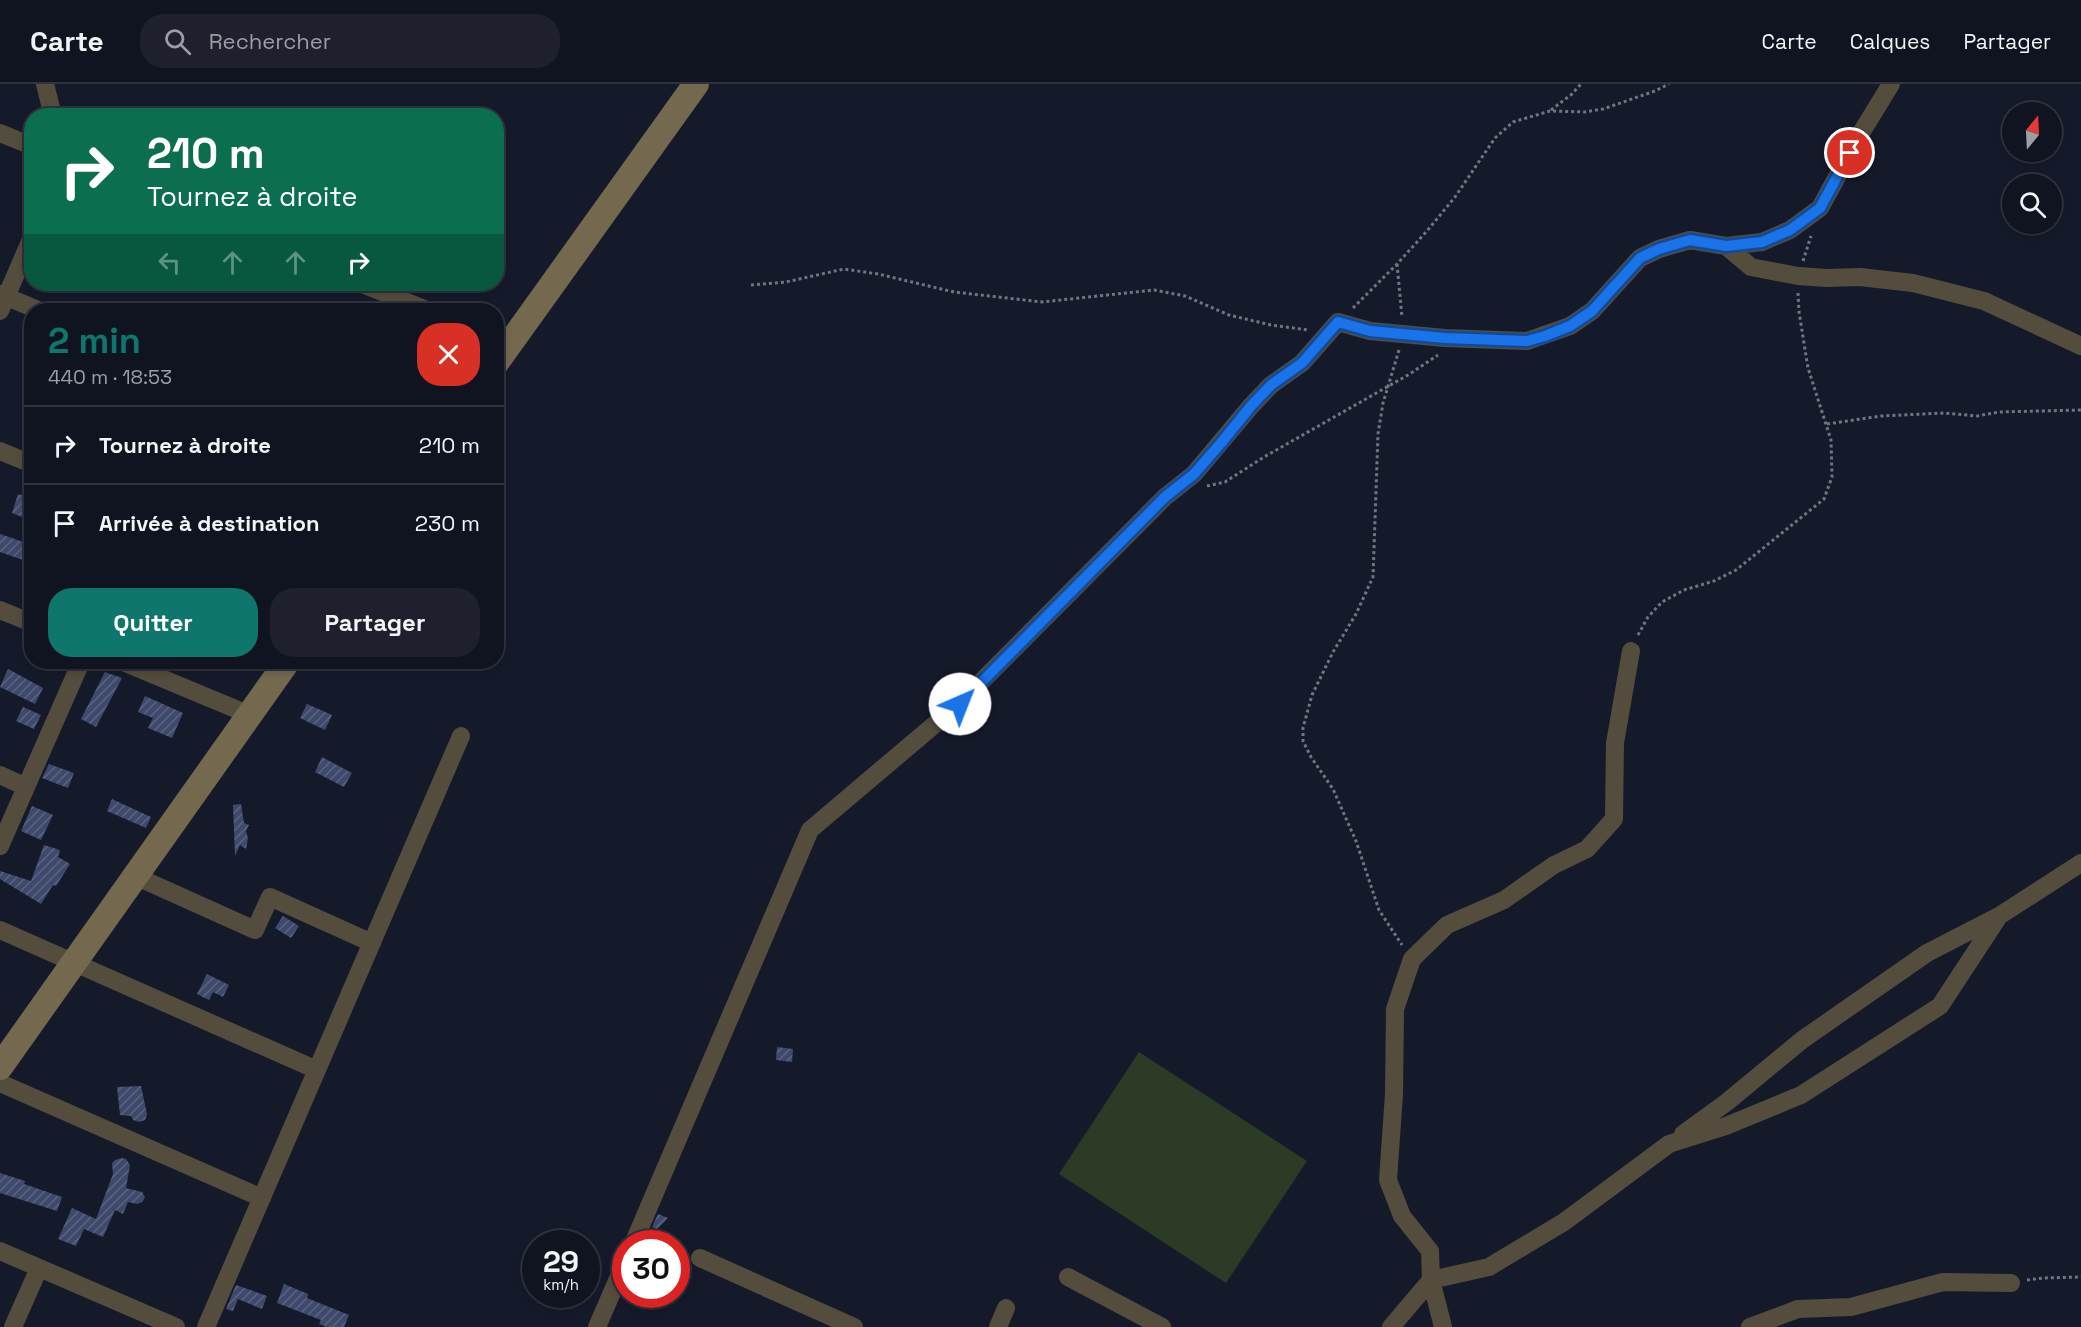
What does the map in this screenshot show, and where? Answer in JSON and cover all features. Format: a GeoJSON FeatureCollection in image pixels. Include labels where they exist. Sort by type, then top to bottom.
{"type":"FeatureCollection","features":[{"type":"Feature","properties":{"kind":"main road"},"geometry":{"type":"LineString","coordinates":[[504,345],[696,84]]}},
{"type":"Feature","properties":{"kind":"main road"},"geometry":{"type":"LineString","coordinates":[[0,1067],[282,669]]}},
{"type":"Feature","properties":{"kind":"street"},"geometry":{"type":"LineString","coordinates":[[45,84],[51,108]]}},
{"type":"Feature","properties":{"kind":"street"},"geometry":{"type":"LineString","coordinates":[[639,1230],[810,830],[960,704],[1165,497],[1194,474],[1251,406],[1271,385],[1302,363],[1338,322],[1370,331],[1461,339],[1527,341],[1570,326],[1592,311],[1640,258],[1659,249],[1690,240],[1726,246],[1762,242],[1790,230],[1820,208],[1891,84]]}},
{"type":"Feature","properties":{"kind":"street"},"geometry":{"type":"LineString","coordinates":[[0,133],[24,143]]}},
{"type":"Feature","properties":{"kind":"street"},"geometry":{"type":"LineString","coordinates":[[1726,246],[1751,267],[1798,276],[1860,277],[1913,283],[1984,301],[2081,346]]}},
{"type":"Feature","properties":{"kind":"street"},"geometry":{"type":"LineString","coordinates":[[24,254],[2,300],[24,306]]}},
{"type":"Feature","properties":{"kind":"street"},"geometry":{"type":"LineString","coordinates":[[392,291],[414,303]]}},
{"type":"Feature","properties":{"kind":"street"},"geometry":{"type":"LineString","coordinates":[[0,451],[24,461]]}},
{"type":"Feature","properties":{"kind":"street"},"geometry":{"type":"LineString","coordinates":[[0,610],[24,620]]}},
{"type":"Feature","properties":{"kind":"street"},"geometry":{"type":"LineString","coordinates":[[1443,1327],[1431,1280],[1430,1251],[1402,1216],[1389,1179],[1395,1094],[1395,1009],[1412,959],[1447,925],[1504,900],[1554,865],[1587,849],[1614,819],[1615,743],[1631,651]]}},
{"type":"Feature","properties":{"kind":"street"},"geometry":{"type":"LineString","coordinates":[[0,846],[78,669]]}},
{"type":"Feature","properties":{"kind":"street"},"geometry":{"type":"LineString","coordinates":[[140,669],[250,715]]}},
{"type":"Feature","properties":{"kind":"street"},"geometry":{"type":"LineString","coordinates":[[206,1327],[461,736]]}},
{"type":"Feature","properties":{"kind":"street"},"geometry":{"type":"LineString","coordinates":[[0,775],[26,787]]}},
{"type":"Feature","properties":{"kind":"street"},"geometry":{"type":"LineString","coordinates":[[1391,1327],[1431,1280],[1489,1268],[1564,1222],[1727,1102],[1802,1040],[1917,959],[1999,916],[2081,863]]}},
{"type":"Feature","properties":{"kind":"street"},"geometry":{"type":"LineString","coordinates":[[135,876],[255,930],[270,897],[372,943]]}},
{"type":"Feature","properties":{"kind":"street"},"geometry":{"type":"LineString","coordinates":[[1669,1144],[1726,1126],[1801,1095],[1940,1006],[1999,916]]}},
{"type":"Feature","properties":{"kind":"street"},"geometry":{"type":"LineString","coordinates":[[0,930],[317,1070]]}},
{"type":"Feature","properties":{"kind":"street"},"geometry":{"type":"LineString","coordinates":[[0,1083],[262,1198]]}},
{"type":"Feature","properties":{"kind":"street"},"geometry":{"type":"LineString","coordinates":[[0,1251],[176,1327]]}},
{"type":"Feature","properties":{"kind":"street"},"geometry":{"type":"LineString","coordinates":[[700,1258],[843,1325]]}},
{"type":"Feature","properties":{"kind":"street"},"geometry":{"type":"LineString","coordinates":[[13,1327],[39,1268]]}},
{"type":"Feature","properties":{"kind":"street"},"geometry":{"type":"LineString","coordinates":[[1068,1277],[1162,1327]]}},
{"type":"Feature","properties":{"kind":"street"},"geometry":{"type":"LineString","coordinates":[[1750,1327],[1798,1309],[1851,1307],[1943,1282],[2011,1283]]}},
{"type":"Feature","properties":{"kind":"street"},"geometry":{"type":"LineString","coordinates":[[597,1327],[612,1292]]}},
{"type":"Feature","properties":{"kind":"street"},"geometry":{"type":"LineString","coordinates":[[998,1327],[1006,1308]]}},
{"type":"Feature","properties":{"kind":"path"},"geometry":{"type":"LineString","coordinates":[[1550,111],[1581,84]]}},
{"type":"Feature","properties":{"kind":"path"},"geometry":{"type":"LineString","coordinates":[[751,285],[786,282],[844,269],[878,274],[954,292],[1042,302],[1154,290],[1185,296],[1229,315],[1271,325],[1308,330],[1338,322],[1397,264],[1455,197],[1495,138],[1513,122],[1550,111],[1585,112],[1603,109],[1669,84]]}},
{"type":"Feature","properties":{"kind":"path"},"geometry":{"type":"LineString","coordinates":[[1631,651],[1644,623],[1662,602],[1684,590],[1736,570],[1824,499],[1832,477],[1832,440],[1808,368],[1799,312],[1798,276],[1820,208]]}},
{"type":"Feature","properties":{"kind":"path"},"geometry":{"type":"LineString","coordinates":[[1397,264],[1404,333],[1383,403],[1378,434],[1373,577],[1356,614],[1333,652],[1312,695],[1303,728],[1303,741],[1322,776],[1333,789],[1356,841],[1379,910],[1412,959]]}},
{"type":"Feature","properties":{"kind":"path"},"geometry":{"type":"LineString","coordinates":[[1205,487],[1225,482],[1264,457],[1408,375],[1461,339]]}},
{"type":"Feature","properties":{"kind":"path"},"geometry":{"type":"LineString","coordinates":[[1827,424],[1881,416],[1944,414],[1977,416],[1999,411],[2081,410]]}},
{"type":"Feature","properties":{"kind":"path"},"geometry":{"type":"LineString","coordinates":[[2011,1283],[2043,1278],[2081,1277]]}},
{"type":"Feature","properties":{"kind":"green space"},"geometry":{"type":"Polygon","coordinates":[[[1139,1052],[1307,1161],[1226,1283],[1059,1174],[1139,1052]]]}},
{"type":"Feature","properties":{"kind":"building"},"geometry":{"type":"Polygon","coordinates":[[[18,494],[24,496],[24,518],[12,513],[18,494]]]}},
{"type":"Feature","properties":{"kind":"building"},"geometry":{"type":"Polygon","coordinates":[[[0,534],[24,542],[24,560],[0,552],[0,534]]]}},
{"type":"Feature","properties":{"kind":"building"},"geometry":{"type":"Polygon","coordinates":[[[8,669],[43,688],[35,704],[0,687],[8,669]]]}},
{"type":"Feature","properties":{"kind":"building"},"geometry":{"type":"Polygon","coordinates":[[[105,672],[122,678],[96,727],[81,719],[105,672]]]}},
{"type":"Feature","properties":{"kind":"building"},"geometry":{"type":"Polygon","coordinates":[[[145,696],[183,713],[172,738],[148,728],[153,718],[138,712],[145,696]]]}},
{"type":"Feature","properties":{"kind":"building"},"geometry":{"type":"Polygon","coordinates":[[[307,704],[332,715],[325,730],[300,718],[307,704]]]}},
{"type":"Feature","properties":{"kind":"building"},"geometry":{"type":"Polygon","coordinates":[[[23,707],[41,715],[34,729],[16,721],[23,707]]]}},
{"type":"Feature","properties":{"kind":"building"},"geometry":{"type":"Polygon","coordinates":[[[322,757],[352,773],[344,787],[315,772],[322,757]]]}},
{"type":"Feature","properties":{"kind":"building"},"geometry":{"type":"Polygon","coordinates":[[[49,764],[74,773],[68,788],[42,778],[49,764]]]}},
{"type":"Feature","properties":{"kind":"building"},"geometry":{"type":"Polygon","coordinates":[[[112,799],[151,817],[146,828],[107,811],[112,799]]]}},
{"type":"Feature","properties":{"kind":"building"},"geometry":{"type":"Polygon","coordinates":[[[241,804],[244,823],[249,825],[246,831],[248,838],[246,849],[240,845],[235,856],[233,805],[241,804]]]}},
{"type":"Feature","properties":{"kind":"building"},"geometry":{"type":"Polygon","coordinates":[[[32,806],[53,815],[41,840],[21,831],[32,806]]]}},
{"type":"Feature","properties":{"kind":"building"},"geometry":{"type":"Polygon","coordinates":[[[44,845],[60,850],[58,857],[70,864],[41,904],[0,879],[0,871],[31,881],[44,845]]]}},
{"type":"Feature","properties":{"kind":"building"},"geometry":{"type":"Polygon","coordinates":[[[283,916],[299,926],[291,938],[275,928],[283,916]]]}},
{"type":"Feature","properties":{"kind":"building"},"geometry":{"type":"Polygon","coordinates":[[[207,974],[229,985],[223,997],[213,992],[209,1000],[197,994],[207,974]]]}},
{"type":"Feature","properties":{"kind":"building"},"geometry":{"type":"Polygon","coordinates":[[[777,1047],[793,1049],[792,1062],[776,1060],[777,1047]]]}},
{"type":"Feature","properties":{"kind":"building"},"geometry":{"type":"Polygon","coordinates":[[[141,1086],[147,1114],[145,1120],[139,1122],[133,1120],[131,1116],[120,1115],[117,1087],[141,1086]]]}},
{"type":"Feature","properties":{"kind":"building"},"geometry":{"type":"Polygon","coordinates":[[[122,1158],[126,1159],[130,1165],[126,1188],[142,1192],[145,1197],[142,1202],[137,1204],[128,1202],[123,1214],[115,1210],[103,1237],[84,1229],[76,1246],[58,1239],[72,1208],[96,1219],[113,1174],[112,1163],[122,1158]]]}},
{"type":"Feature","properties":{"kind":"building"},"geometry":{"type":"Polygon","coordinates":[[[0,1173],[62,1197],[57,1211],[0,1193],[0,1173]]]}},
{"type":"Feature","properties":{"kind":"building"},"geometry":{"type":"Polygon","coordinates":[[[658,1214],[668,1218],[657,1229],[652,1227],[658,1214]]]}},
{"type":"Feature","properties":{"kind":"building"},"geometry":{"type":"Polygon","coordinates":[[[284,1284],[308,1294],[307,1298],[349,1315],[344,1327],[327,1327],[319,1324],[321,1320],[277,1303],[284,1284]]]}},
{"type":"Feature","properties":{"kind":"building"},"geometry":{"type":"Polygon","coordinates":[[[236,1285],[267,1296],[262,1309],[238,1299],[233,1311],[226,1309],[236,1285]]]}},
{"type":"Feature","properties":{"kind":"route"},"geometry":{"type":"LineString","coordinates":[[960,704],[1165,497],[1194,474],[1251,406],[1271,385],[1302,363],[1338,322],[1370,331],[1445,338],[1527,341],[1545,336],[1570,326],[1592,311],[1640,258],[1659,249],[1690,240],[1726,246],[1762,242],[1790,230],[1820,208],[1850,153]]}}]}
